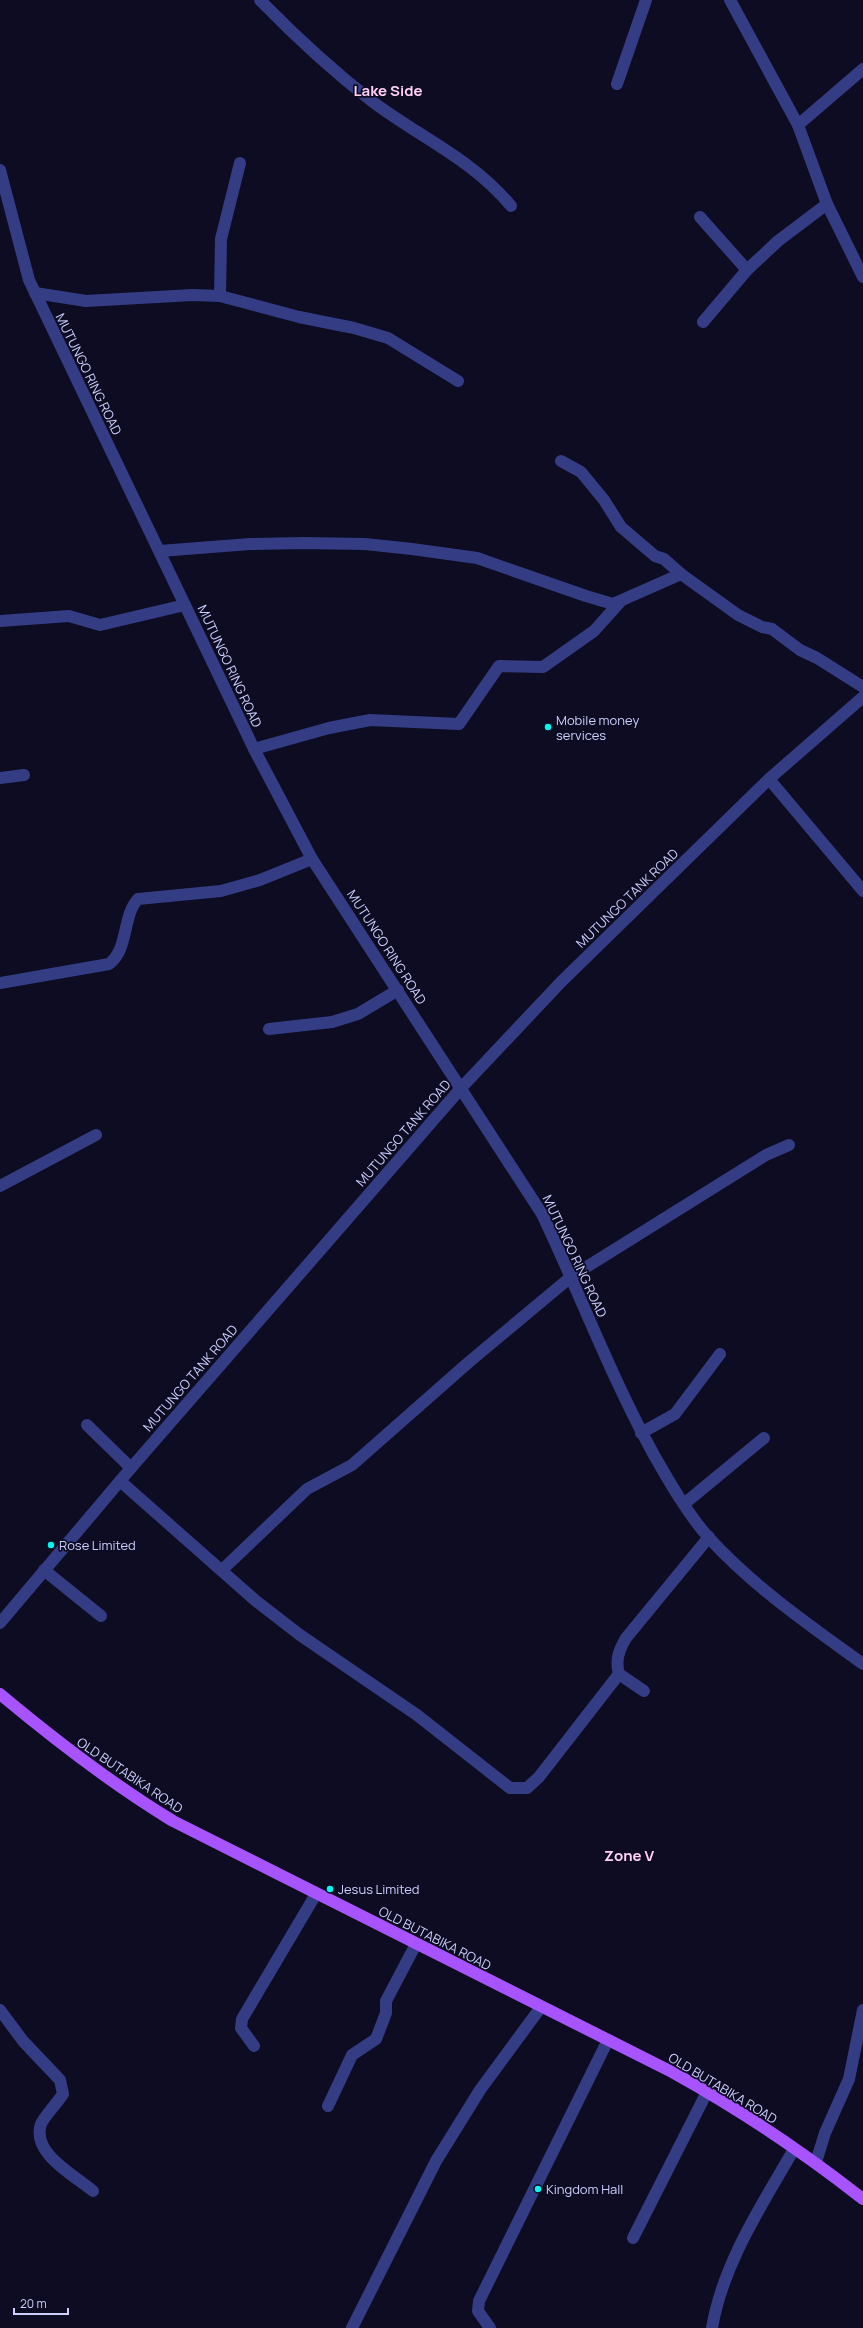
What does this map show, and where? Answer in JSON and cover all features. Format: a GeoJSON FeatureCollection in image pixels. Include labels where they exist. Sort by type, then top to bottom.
{"type":"FeatureCollection","features":[{"type":"Feature","properties":{"kind":"main road","name":"OLD BUTABIKA ROAD"},"geometry":{"type":"LineString","coordinates":[[0,1694],[59,1743],[141,1802],[173,1822],[608,2040],[707,2092],[816,2162],[863,2199]]}},
{"type":"Feature","properties":{"kind":"street"},"geometry":{"type":"LineString","coordinates":[[260,0],[283,24],[374,102],[470,165],[496,188],[511,206]]}},
{"type":"Feature","properties":{"kind":"street"},"geometry":{"type":"LineString","coordinates":[[617,84],[646,0]]}},
{"type":"Feature","properties":{"kind":"street"},"geometry":{"type":"LineString","coordinates":[[730,0],[798,125],[827,204],[863,277]]}},
{"type":"Feature","properties":{"kind":"street"},"geometry":{"type":"LineString","coordinates":[[798,125],[863,69]]}},
{"type":"Feature","properties":{"kind":"street"},"geometry":{"type":"LineString","coordinates":[[220,296],[221,239],[240,163]]}},
{"type":"Feature","properties":{"kind":"street","name":"MUTUNGO RING ROAD"},"geometry":{"type":"LineString","coordinates":[[1,176],[29,280],[35,294],[254,749],[312,859],[462,1087],[542,1214],[572,1276],[612,1374],[671,1486],[709,1537],[757,1584],[795,1615],[863,1664]]}},
{"type":"Feature","properties":{"kind":"street"},"geometry":{"type":"LineString","coordinates":[[703,322],[747,270],[778,241],[827,204]]}},
{"type":"Feature","properties":{"kind":"street"},"geometry":{"type":"LineString","coordinates":[[700,218],[747,270]]}},
{"type":"Feature","properties":{"kind":"street"},"geometry":{"type":"LineString","coordinates":[[35,294],[86,301],[192,295],[220,296],[299,317],[354,328],[388,338],[458,381]]}},
{"type":"Feature","properties":{"kind":"street"},"geometry":{"type":"LineString","coordinates":[[561,461],[581,472],[604,500],[621,527],[655,556],[664,559],[681,574],[738,615],[762,627],[772,629],[800,650],[817,658],[863,687]]}},
{"type":"Feature","properties":{"kind":"street"},"geometry":{"type":"LineString","coordinates":[[160,551],[250,544],[303,543],[366,544],[412,549],[477,558],[613,604],[681,574]]}},
{"type":"Feature","properties":{"kind":"street"},"geometry":{"type":"LineString","coordinates":[[254,749],[329,728],[370,720],[459,724],[499,666],[543,667],[594,631],[620,602]]}},
{"type":"Feature","properties":{"kind":"street"},"geometry":{"type":"LineString","coordinates":[[0,621],[69,616],[100,625],[186,605]]}},
{"type":"Feature","properties":{"kind":"street","name":"MUTUNGO TANK ROAD"},"geometry":{"type":"LineString","coordinates":[[0,1623],[131,1468],[462,1087],[561,982],[769,779],[863,697]]}},
{"type":"Feature","properties":{"kind":"street"},"geometry":{"type":"LineString","coordinates":[[0,778],[24,775]]}},
{"type":"Feature","properties":{"kind":"street"},"geometry":{"type":"LineString","coordinates":[[769,779],[863,891]]}},
{"type":"Feature","properties":{"kind":"street"},"geometry":{"type":"LineString","coordinates":[[0,983],[109,964],[115,959],[126,929],[132,904],[138,899],[221,892],[260,880],[312,859]]}},
{"type":"Feature","properties":{"kind":"street"},"geometry":{"type":"LineString","coordinates":[[269,1029],[332,1022],[358,1014],[398,990]]}},
{"type":"Feature","properties":{"kind":"street"},"geometry":{"type":"LineString","coordinates":[[0,1186],[96,1135]]}},
{"type":"Feature","properties":{"kind":"street"},"geometry":{"type":"LineString","coordinates":[[222,1570],[307,1489],[352,1465],[464,1367],[572,1276],[675,1214],[766,1155],[789,1145]]}},
{"type":"Feature","properties":{"kind":"street"},"geometry":{"type":"LineString","coordinates":[[642,1432],[675,1414],[720,1354]]}},
{"type":"Feature","properties":{"kind":"street"},"geometry":{"type":"LineString","coordinates":[[87,1425],[131,1468]]}},
{"type":"Feature","properties":{"kind":"street"},"geometry":{"type":"LineString","coordinates":[[684,1504],[764,1438]]}},
{"type":"Feature","properties":{"kind":"street"},"geometry":{"type":"LineString","coordinates":[[120,1481],[256,1601],[300,1635],[417,1715],[510,1788],[527,1788],[539,1777],[619,1674]]}},
{"type":"Feature","properties":{"kind":"street"},"geometry":{"type":"LineString","coordinates":[[644,1691],[619,1674],[617,1665],[618,1651],[626,1638],[709,1537]]}},
{"type":"Feature","properties":{"kind":"street"},"geometry":{"type":"LineString","coordinates":[[44,1570],[101,1616]]}},
{"type":"Feature","properties":{"kind":"street"},"geometry":{"type":"LineString","coordinates":[[254,2046],[241,2028],[242,2019],[316,1894]]}},
{"type":"Feature","properties":{"kind":"street"},"geometry":{"type":"LineString","coordinates":[[328,2106],[352,2055],[376,2040],[386,2013],[386,2000],[416,1944]]}},
{"type":"Feature","properties":{"kind":"street"},"geometry":{"type":"LineString","coordinates":[[352,2328],[436,2161],[480,2090],[541,2007]]}},
{"type":"Feature","properties":{"kind":"street"},"geometry":{"type":"LineString","coordinates":[[0,2010],[23,2041],[60,2080],[63,2094],[42,2122],[38,2137],[46,2153],[94,2191]]}},
{"type":"Feature","properties":{"kind":"street"},"geometry":{"type":"LineString","coordinates":[[816,2162],[825,2133],[849,2079],[863,2010]]}},
{"type":"Feature","properties":{"kind":"street"},"geometry":{"type":"LineString","coordinates":[[490,2328],[478,2310],[480,2301],[608,2040]]}},
{"type":"Feature","properties":{"kind":"street"},"geometry":{"type":"LineString","coordinates":[[633,2238],[707,2092]]}},
{"type":"Feature","properties":{"kind":"street"},"geometry":{"type":"LineString","coordinates":[[712,2328],[715,2311],[727,2276],[747,2232],[794,2149]]}},
{"type":"Feature","properties":{"kind":"place","name":"Mobile money services"},"geometry":{"type":"Point","coordinates":[548,727]}},
{"type":"Feature","properties":{"kind":"place","name":"Rose Limited"},"geometry":{"type":"Point","coordinates":[51,1545]}},
{"type":"Feature","properties":{"kind":"place","name":"Jesus Limited"},"geometry":{"type":"Point","coordinates":[330,1889]}},
{"type":"Feature","properties":{"kind":"place","name":"Kingdom Hall"},"geometry":{"type":"Point","coordinates":[538,2189]}},
{"type":"Feature","properties":{"kind":"district","name":"Lake Side"},"geometry":{"type":"Point","coordinates":[388,91]}},
{"type":"Feature","properties":{"kind":"district","name":"Zone V"},"geometry":{"type":"Point","coordinates":[629,1856]}}]}
